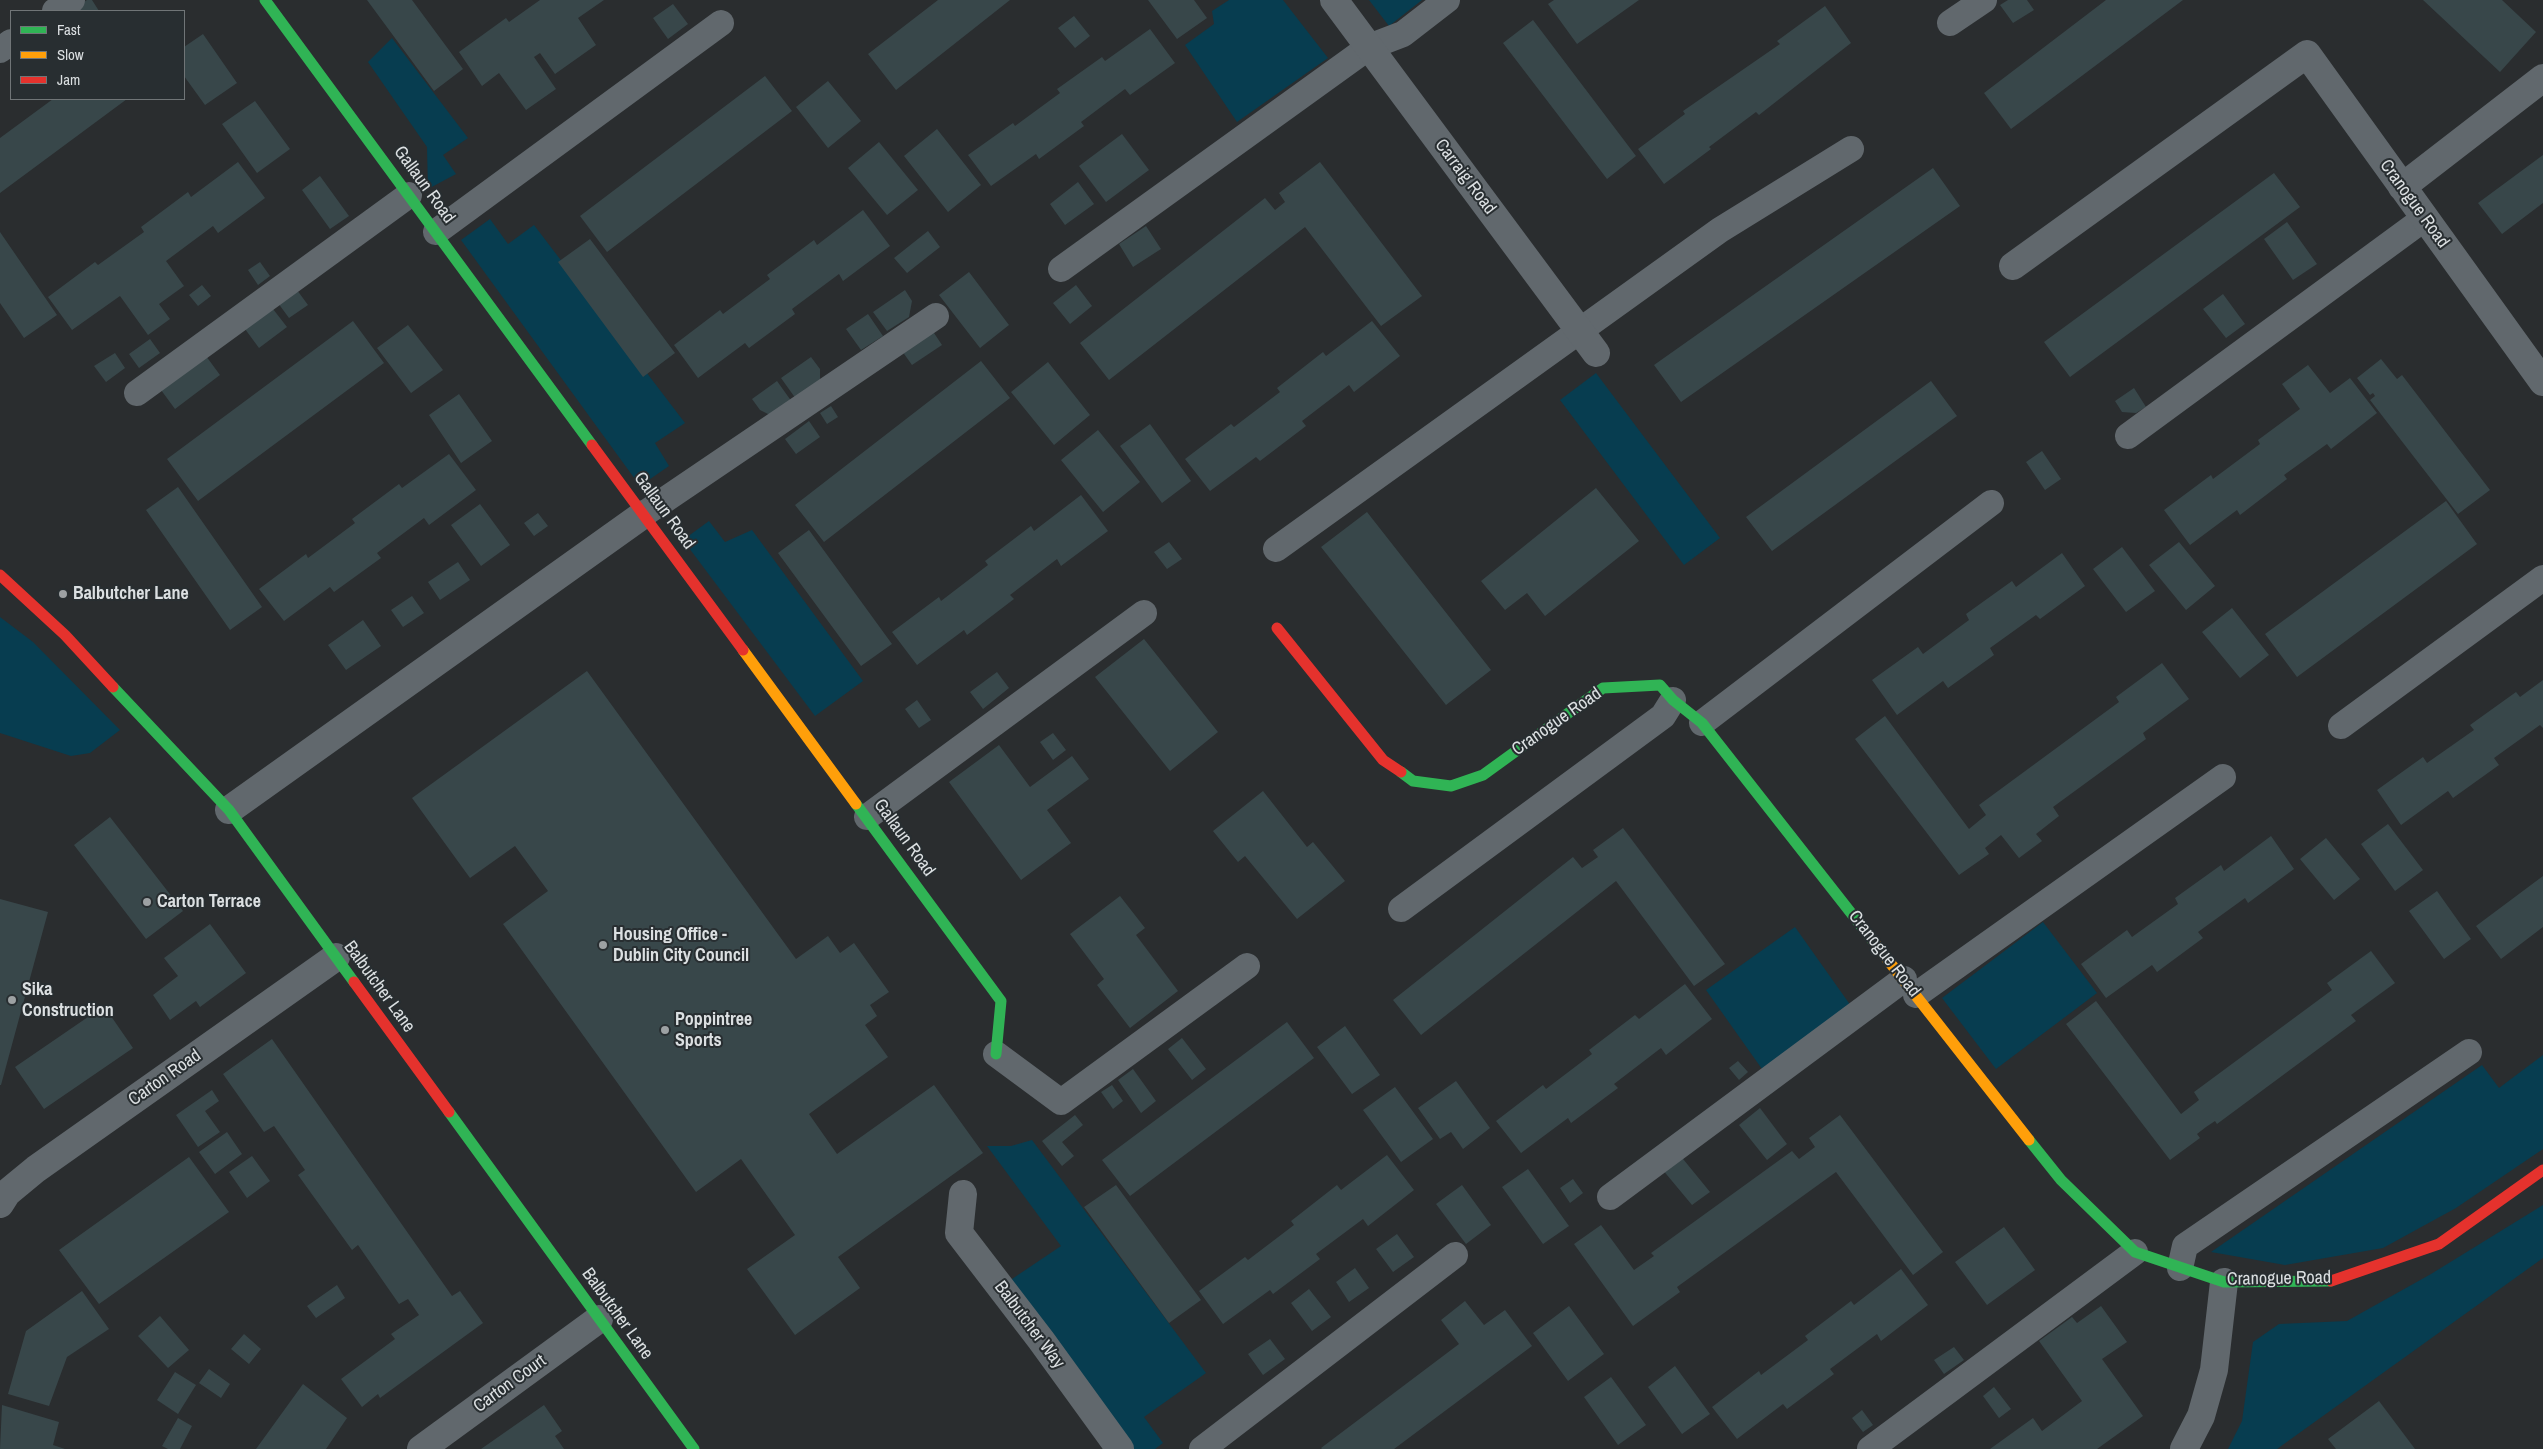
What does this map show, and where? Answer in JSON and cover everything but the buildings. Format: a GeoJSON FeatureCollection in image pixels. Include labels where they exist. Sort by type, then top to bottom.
{"type":"FeatureCollection","features":[{"type":"Feature","properties":{"kind":"street","name":"Gallaun Road"},"geometry":{"type":"LineString","coordinates":[[265,0],[1001,1000],[996,1054]]}},
{"type":"Feature","properties":{"kind":"street","name":"Carraig Road"},"geometry":{"type":"LineString","coordinates":[[1334,0],[1588,342]]}},
{"type":"Feature","properties":{"kind":"street","name":"Cranogue Road"},"geometry":{"type":"LineString","coordinates":[[2013,266],[2306,54],[2543,382]]}},
{"type":"Feature","properties":{"kind":"street"},"geometry":{"type":"LineString","coordinates":[[2402,187],[2543,78]]}},
{"type":"Feature","properties":{"kind":"street"},"geometry":{"type":"LineString","coordinates":[[229,810],[644,514]]}},
{"type":"Feature","properties":{"kind":"street","name":"Balbutcher Lane"},"geometry":{"type":"LineString","coordinates":[[0,575],[65,635],[229,810],[694,1449]]}},
{"type":"Feature","properties":{"kind":"street","name":"Cranogue Road"},"geometry":{"type":"LineString","coordinates":[[1277,628],[1383,760],[1414,781],[1451,786],[1483,776],[1603,688],[1660,685],[1673,700],[1702,723],[2061,1180],[2134,1252],[2224,1282],[2328,1282],[2439,1244],[2543,1170]]}},
{"type":"Feature","properties":{"kind":"street","name":"Carton Road"},"geometry":{"type":"LineString","coordinates":[[0,1204],[7,1194],[36,1169],[336,957]]}},
{"type":"Feature","properties":{"kind":"street","name":"Balbutcher Way"},"geometry":{"type":"LineString","coordinates":[[963,1194],[959,1233],[1042,1340],[1120,1449]]}},
{"type":"Feature","properties":{"kind":"street"},"geometry":{"type":"LineString","coordinates":[[2184,1449],[2202,1416],[2214,1370],[2224,1282]]}},
{"type":"Feature","properties":{"kind":"street","name":"Carton Court"},"geometry":{"type":"LineString","coordinates":[[421,1449],[599,1319]]}},
{"type":"Feature","properties":{"kind":"lane"},"geometry":{"type":"LineString","coordinates":[[57,10],[72,0]]}},
{"type":"Feature","properties":{"kind":"lane"},"geometry":{"type":"LineString","coordinates":[[1061,269],[1369,47],[1403,34],[1447,0]]}},
{"type":"Feature","properties":{"kind":"lane"},"geometry":{"type":"LineString","coordinates":[[1950,23],[1984,0]]}},
{"type":"Feature","properties":{"kind":"lane"},"geometry":{"type":"LineString","coordinates":[[436,232],[721,23]]}},
{"type":"Feature","properties":{"kind":"lane"},"geometry":{"type":"LineString","coordinates":[[1276,549],[1588,342],[1720,230],[1851,149]]}},
{"type":"Feature","properties":{"kind":"lane"},"geometry":{"type":"LineString","coordinates":[[137,393],[409,195]]}},
{"type":"Feature","properties":{"kind":"lane"},"geometry":{"type":"LineString","coordinates":[[2128,436],[2425,218]]}},
{"type":"Feature","properties":{"kind":"lane"},"geometry":{"type":"LineString","coordinates":[[644,514],[936,316]]}},
{"type":"Feature","properties":{"kind":"lane"},"geometry":{"type":"LineString","coordinates":[[1702,723],[1991,503]]}},
{"type":"Feature","properties":{"kind":"lane"},"geometry":{"type":"LineString","coordinates":[[2341,726],[2543,578]]}},
{"type":"Feature","properties":{"kind":"lane"},"geometry":{"type":"LineString","coordinates":[[867,817],[1144,613]]}},
{"type":"Feature","properties":{"kind":"lane"},"geometry":{"type":"LineString","coordinates":[[1401,909],[1663,716],[1673,700]]}},
{"type":"Feature","properties":{"kind":"lane"},"geometry":{"type":"LineString","coordinates":[[1610,1197],[1910,987],[2223,777]]}},
{"type":"Feature","properties":{"kind":"lane"},"geometry":{"type":"LineString","coordinates":[[996,1054],[1061,1102],[1247,966]]}},
{"type":"Feature","properties":{"kind":"lane"},"geometry":{"type":"LineString","coordinates":[[2180,1268],[2185,1246],[2469,1052]]}},
{"type":"Feature","properties":{"kind":"lane"},"geometry":{"type":"LineString","coordinates":[[1870,1449],[2134,1252]]}},
{"type":"Feature","properties":{"kind":"lane"},"geometry":{"type":"LineString","coordinates":[[1202,1449],[1455,1254]]}},
{"type":"Feature","properties":{"kind":"shaded area"},"geometry":{"type":"Polygon","coordinates":[[[1229,0],[1283,0],[1328,58],[1237,122],[1185,45],[1214,24],[1212,11],[1229,0]]]}},
{"type":"Feature","properties":{"kind":"shaded area"},"geometry":{"type":"Polygon","coordinates":[[[1369,0],[1422,0],[1389,26],[1369,0]]]}},
{"type":"Feature","properties":{"kind":"shaded area"},"geometry":{"type":"Polygon","coordinates":[[[392,38],[468,138],[443,155],[456,174],[428,189],[427,147],[368,62],[392,38]]]}},
{"type":"Feature","properties":{"kind":"shaded area"},"geometry":{"type":"Polygon","coordinates":[[[490,219],[508,244],[534,225],[685,423],[655,443],[669,466],[640,486],[461,240],[490,219]]]}},
{"type":"Feature","properties":{"kind":"shaded area"},"geometry":{"type":"Polygon","coordinates":[[[1596,373],[1720,538],[1684,565],[1560,400],[1596,373]]]}},
{"type":"Feature","properties":{"kind":"shaded area"},"geometry":{"type":"Polygon","coordinates":[[[709,521],[725,542],[752,530],[863,681],[815,716],[683,540],[709,521]]]}},
{"type":"Feature","properties":{"kind":"shaded area"},"geometry":{"type":"Polygon","coordinates":[[[0,617],[33,642],[120,730],[90,753],[71,756],[0,733],[0,617]]]}},
{"type":"Feature","properties":{"kind":"shaded area"},"geometry":{"type":"Polygon","coordinates":[[[2043,922],[2097,993],[1996,1069],[1942,998],[2043,922]]]}},
{"type":"Feature","properties":{"kind":"shaded area"},"geometry":{"type":"Polygon","coordinates":[[[1795,927],[1851,1006],[1762,1069],[1706,990],[1795,927]]]}},
{"type":"Feature","properties":{"kind":"shaded area"},"geometry":{"type":"Polygon","coordinates":[[[2543,1055],[2543,1149],[2456,1208],[2383,1248],[2285,1265],[2211,1252],[2482,1065],[2499,1088],[2543,1055]]]}},
{"type":"Feature","properties":{"kind":"shaded area"},"geometry":{"type":"Polygon","coordinates":[[[1032,1140],[1206,1373],[1144,1417],[1163,1443],[1155,1449],[1132,1449],[1009,1281],[1061,1246],[987,1146],[1011,1146],[1032,1140]]]}},
{"type":"Feature","properties":{"kind":"shaded area"},"geometry":{"type":"Polygon","coordinates":[[[2543,1205],[2543,1258],[2277,1449],[2228,1449],[2242,1421],[2253,1342],[2279,1324],[2347,1321],[2431,1274],[2543,1205]]]}},
{"type":"Feature","properties":{"kind":"traffic: fast"},"geometry":{"type":"LineString","coordinates":[[265,0],[592,445]]}},
{"type":"Feature","properties":{"kind":"traffic: fast"},"geometry":{"type":"LineString","coordinates":[[1401,772],[1413,781],[1451,786],[1483,775],[1603,688],[1660,685],[1673,700],[1702,723],[1873,941]]}},
{"type":"Feature","properties":{"kind":"traffic: fast"},"geometry":{"type":"LineString","coordinates":[[113,687],[229,810],[354,982]]}},
{"type":"Feature","properties":{"kind":"traffic: fast"},"geometry":{"type":"LineString","coordinates":[[856,804],[1001,1001],[996,1054]]}},
{"type":"Feature","properties":{"kind":"traffic: fast"},"geometry":{"type":"LineString","coordinates":[[449,1112],[694,1449]]}},
{"type":"Feature","properties":{"kind":"traffic: fast"},"geometry":{"type":"LineString","coordinates":[[2029,1140],[2061,1180],[2135,1252],[2224,1282],[2331,1281]]}},
{"type":"Feature","properties":{"kind":"traffic: slow"},"geometry":{"type":"LineString","coordinates":[[743,650],[856,804]]}},
{"type":"Feature","properties":{"kind":"traffic: slow"},"geometry":{"type":"LineString","coordinates":[[1873,941],[2029,1140]]}},
{"type":"Feature","properties":{"kind":"traffic: jam"},"geometry":{"type":"LineString","coordinates":[[592,445],[743,650]]}},
{"type":"Feature","properties":{"kind":"traffic: jam"},"geometry":{"type":"LineString","coordinates":[[0,575],[65,635],[113,687]]}},
{"type":"Feature","properties":{"kind":"traffic: jam"},"geometry":{"type":"LineString","coordinates":[[1277,628],[1383,760],[1401,772]]}},
{"type":"Feature","properties":{"kind":"traffic: jam"},"geometry":{"type":"LineString","coordinates":[[354,982],[449,1112]]}},
{"type":"Feature","properties":{"kind":"traffic: jam"},"geometry":{"type":"LineString","coordinates":[[2331,1281],[2439,1244],[2543,1170]]}},
{"type":"Feature","properties":{"kind":"place","name":"Balbutcher Lane"},"geometry":{"type":"Point","coordinates":[63,594]}},
{"type":"Feature","properties":{"kind":"place","name":"Carton Terrace"},"geometry":{"type":"Point","coordinates":[147,902]}},
{"type":"Feature","properties":{"kind":"place","name":"Housing Office - Dublin City Council"},"geometry":{"type":"Point","coordinates":[603,945]}},
{"type":"Feature","properties":{"kind":"place","name":"Sika Construction"},"geometry":{"type":"Point","coordinates":[12,1000]}},
{"type":"Feature","properties":{"kind":"place","name":"Poppintree Sports"},"geometry":{"type":"Point","coordinates":[665,1030]}}]}
